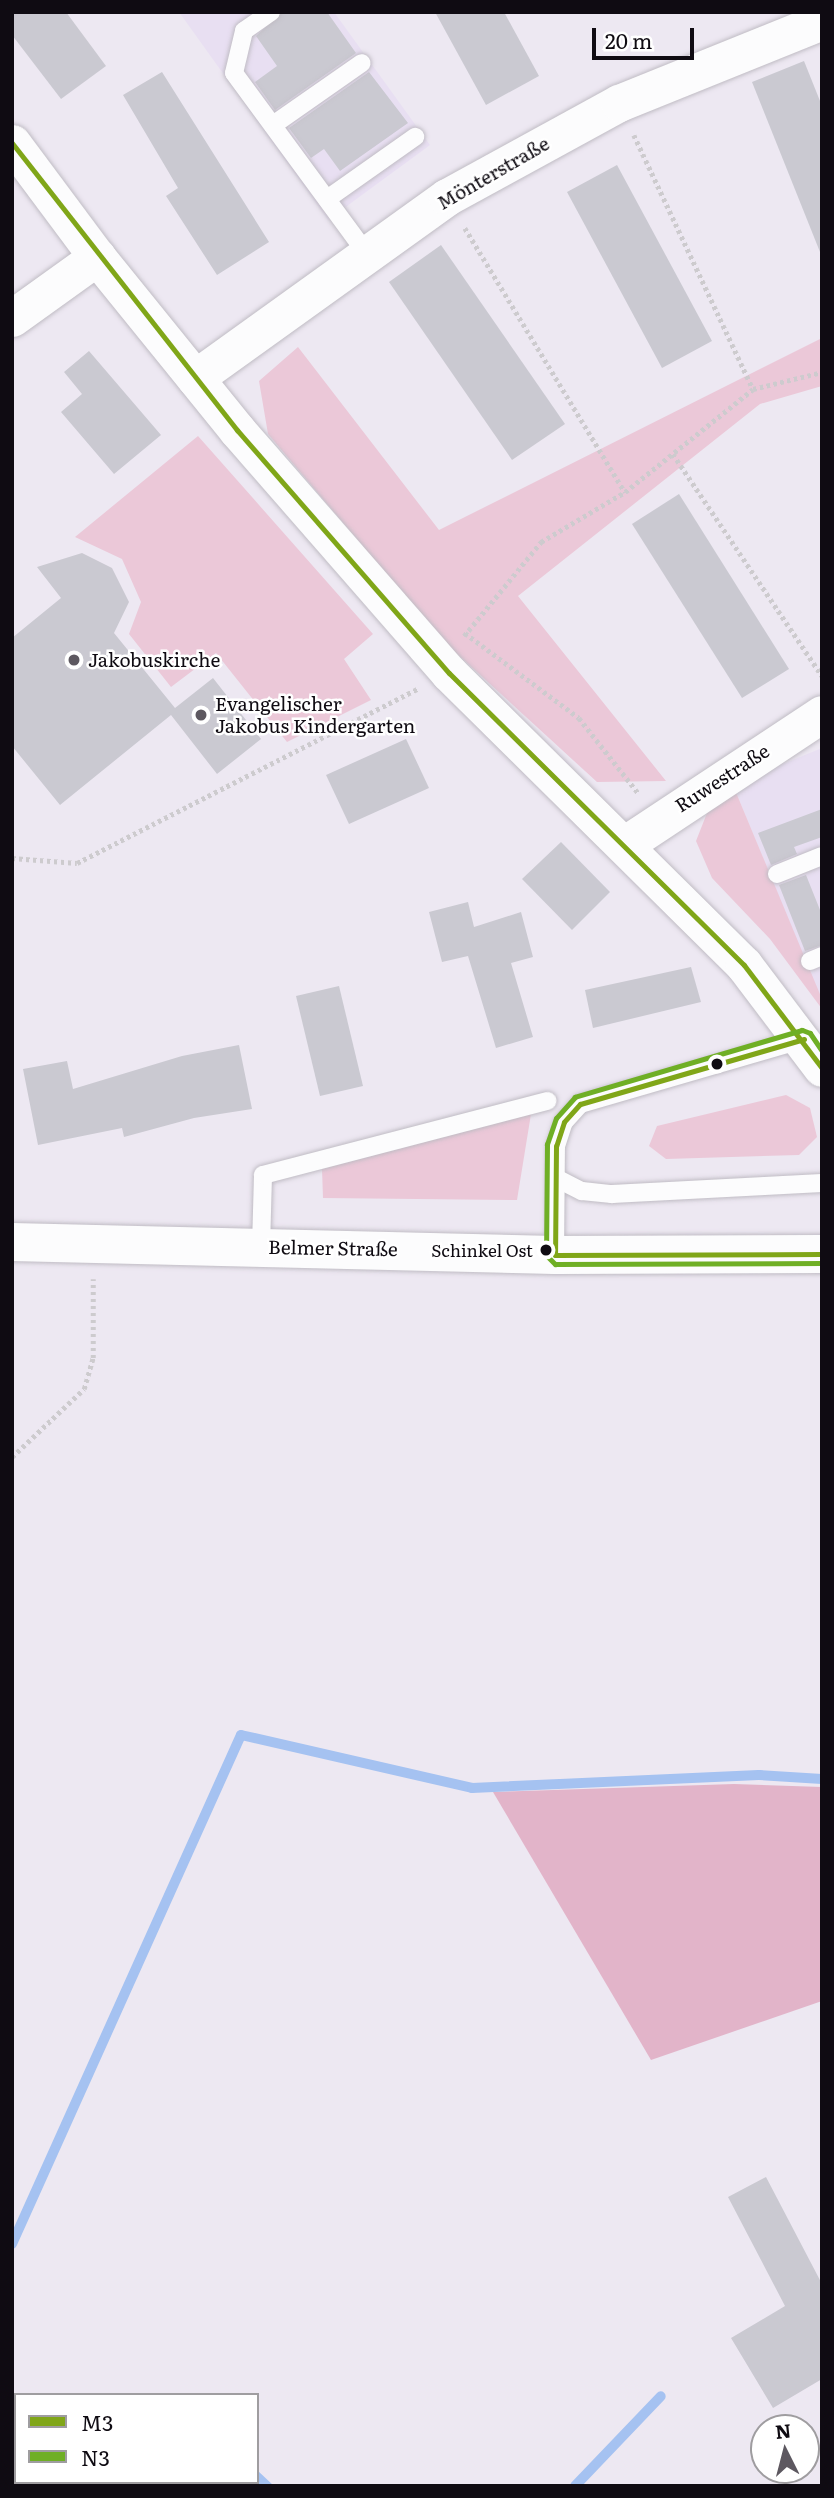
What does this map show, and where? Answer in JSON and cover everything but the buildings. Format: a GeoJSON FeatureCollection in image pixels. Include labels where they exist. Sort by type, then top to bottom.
{"type":"FeatureCollection","features":[{"type":"Feature","properties":{"kind":"street","name":"Mönterstraße"},"geometry":{"type":"LineString","coordinates":[[195,378],[447,197],[619,103],[822,22]]}},
{"type":"Feature","properties":{"kind":"street"},"geometry":{"type":"LineString","coordinates":[[12,143],[97,257],[195,378],[449,673],[744,965],[813,1054]]}},
{"type":"Feature","properties":{"kind":"street"},"geometry":{"type":"LineString","coordinates":[[12,318],[97,257]]}},
{"type":"Feature","properties":{"kind":"street","name":"Ruwestraße"},"geometry":{"type":"LineString","coordinates":[[624,845],[822,715]]}},
{"type":"Feature","properties":{"kind":"street","name":"Belmer Straße"},"geometry":{"type":"LineString","coordinates":[[12,1242],[555,1255],[822,1254]]}},
{"type":"Feature","properties":{"kind":"lane"},"geometry":{"type":"LineString","coordinates":[[271,12],[244,32],[234,73],[367,254]]}},
{"type":"Feature","properties":{"kind":"lane"},"geometry":{"type":"LineString","coordinates":[[273,125],[362,63]]}},
{"type":"Feature","properties":{"kind":"lane"},"geometry":{"type":"LineString","coordinates":[[327,199],[415,137]]}},
{"type":"Feature","properties":{"kind":"lane"},"geometry":{"type":"LineString","coordinates":[[777,874],[822,856]]}},
{"type":"Feature","properties":{"kind":"lane"},"geometry":{"type":"LineString","coordinates":[[555,1255],[556,1146],[564,1122],[580,1104],[813,1054]]}},
{"type":"Feature","properties":{"kind":"lane"},"geometry":{"type":"LineString","coordinates":[[261,1247],[263,1175],[548,1101]]}},
{"type":"Feature","properties":{"kind":"lane"},"geometry":{"type":"LineString","coordinates":[[556,1178],[582,1191],[612,1194],[822,1183]]}},
{"type":"Feature","properties":{"kind":"path"},"geometry":{"type":"LineString","coordinates":[[619,103],[752,388]]}},
{"type":"Feature","properties":{"kind":"path"},"geometry":{"type":"LineString","coordinates":[[447,197],[625,492]]}},
{"type":"Feature","properties":{"kind":"path"},"geometry":{"type":"LineString","coordinates":[[12,858],[77,863],[449,673],[465,633],[541,542],[625,492],[752,388],[822,372]]}},
{"type":"Feature","properties":{"kind":"path"},"geometry":{"type":"LineString","coordinates":[[673,454],[822,676]]}},
{"type":"Feature","properties":{"kind":"path"},"geometry":{"type":"LineString","coordinates":[[465,633],[579,718],[659,820]]}},
{"type":"Feature","properties":{"kind":"path"},"geometry":{"type":"LineString","coordinates":[[12,1457],[84,1389],[93,1358],[93,1243]]}},
{"type":"Feature","properties":{"kind":"shaded area"},"geometry":{"type":"Polygon","coordinates":[[[179,12],[334,12],[430,145],[328,220],[179,12]]]}},
{"type":"Feature","properties":{"kind":"shaded area"},"geometry":{"type":"Polygon","coordinates":[[[822,338],[822,386],[760,404],[518,596],[666,781],[597,782],[442,640],[268,434],[259,381],[298,347],[439,530],[822,338]]]}},
{"type":"Feature","properties":{"kind":"shaded area"},"geometry":{"type":"Polygon","coordinates":[[[198,436],[373,634],[344,659],[371,700],[287,742],[216,653],[171,687],[129,634],[141,602],[122,559],[75,537],[198,436]]]}},
{"type":"Feature","properties":{"kind":"shaded area"},"geometry":{"type":"Polygon","coordinates":[[[822,748],[821,999],[735,790],[761,773],[822,748]]]}},
{"type":"Feature","properties":{"kind":"shaded area"},"geometry":{"type":"Polygon","coordinates":[[[735,790],[822,999],[822,1009],[770,939],[712,878],[696,841],[709,808],[735,790]]]}},
{"type":"Feature","properties":{"kind":"shaded area"},"geometry":{"type":"Polygon","coordinates":[[[786,1095],[810,1108],[817,1137],[799,1155],[666,1159],[649,1146],[657,1126],[786,1095]]]}},
{"type":"Feature","properties":{"kind":"shaded area"},"geometry":{"type":"Polygon","coordinates":[[[531,1114],[517,1200],[323,1198],[322,1169],[531,1114]]]}},
{"type":"Feature","properties":{"kind":"shaded area"},"geometry":{"type":"Polygon","coordinates":[[[734,1784],[822,1787],[822,2001],[651,2060],[493,1792],[734,1784]]]}},
{"type":"Feature","properties":{"kind":"water"},"geometry":{"type":"Polygon","coordinates":[[[259,2472],[274,2486],[174,2486],[259,2484],[259,2472]]]}},
{"type":"Feature","properties":{"kind":"waterway"},"geometry":{"type":"LineString","coordinates":[[12,2244],[241,1735],[472,1788],[759,1775],[822,1779]]}},
{"type":"Feature","properties":{"kind":"waterway"},"geometry":{"type":"LineString","coordinates":[[575,2486],[661,2396]]}},
{"type":"Feature","properties":{"kind":"transit line","name":"M3"},"geometry":{"type":"LineString","coordinates":[[12,143],[237,430],[449,673],[744,965],[822,1068]]}},
{"type":"Feature","properties":{"kind":"transit line","name":"N3"},"geometry":{"type":"LineString","coordinates":[[822,1051],[810,1033],[802,1030],[575,1097],[556,1118],[547,1144],[546,1255],[555,1264],[822,1263]]}},
{"type":"Feature","properties":{"kind":"transit line","name":"M3"},"geometry":{"type":"LineString","coordinates":[[804,1039],[580,1104],[564,1122],[556,1146],[555,1255],[822,1254]]}},
{"type":"Feature","properties":{"kind":"place","name":"Jakobuskirche"},"geometry":{"type":"Point","coordinates":[74,660]}},
{"type":"Feature","properties":{"kind":"place","name":"Evangelischer Jakobus Kindergarten"},"geometry":{"type":"Point","coordinates":[201,715]}},
{"type":"Feature","properties":{"kind":"place","name":"Schinkel Ost"},"geometry":{"type":"Point","coordinates":[546,1250]}}]}
